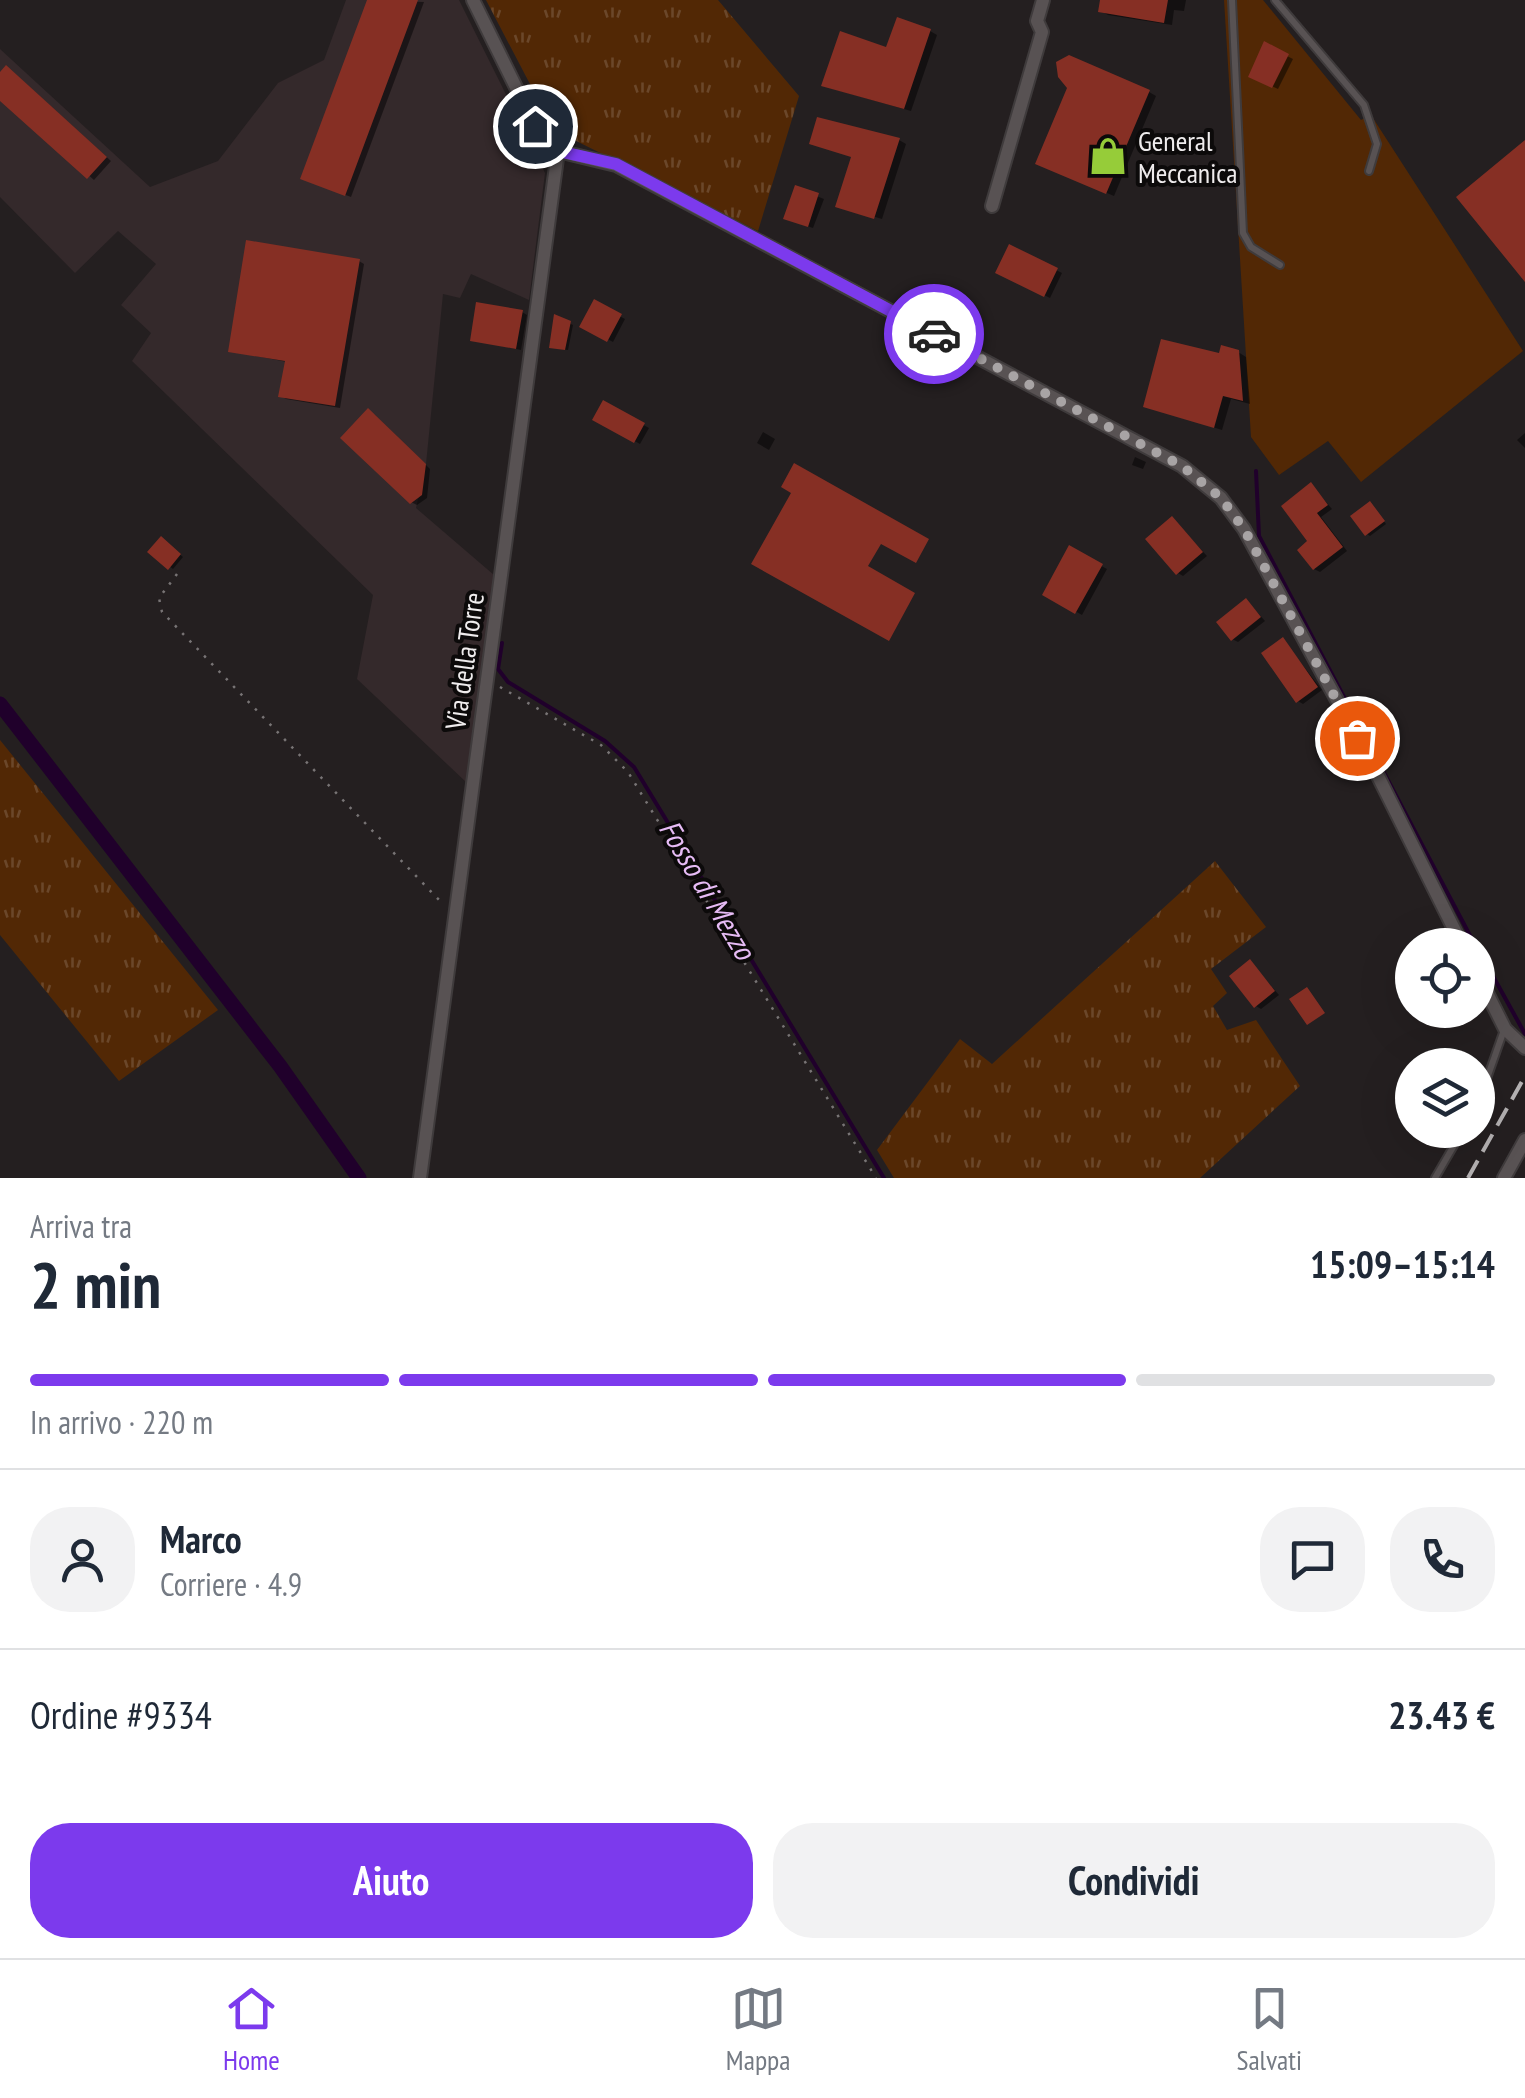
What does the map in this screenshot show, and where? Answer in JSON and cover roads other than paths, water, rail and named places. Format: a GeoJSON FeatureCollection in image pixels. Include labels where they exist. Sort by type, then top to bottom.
{"type":"FeatureCollection","features":[{"type":"Feature","properties":{"kind":"street"},"geometry":{"type":"LineString","coordinates":[[473,0],[535,126],[558,151],[616,164],[1182,466],[1221,498],[1244,529],[1282,598],[1453,928]]}},
{"type":"Feature","properties":{"kind":"street"},"geometry":{"type":"LineString","coordinates":[[992,206],[1042,32],[1037,21],[1043,0]]}},
{"type":"Feature","properties":{"kind":"street","name":"Via della Torre"},"geometry":{"type":"LineString","coordinates":[[420,1178],[558,151]]}},
{"type":"Feature","properties":{"kind":"street"},"geometry":{"type":"LineString","coordinates":[[1495,1009],[1505,1029],[1525,1048]]}},
{"type":"Feature","properties":{"kind":"street"},"geometry":{"type":"LineString","coordinates":[[1504,1178],[1525,1140]]}},
{"type":"Feature","properties":{"kind":"lane"},"geometry":{"type":"LineString","coordinates":[[1232,0],[1243,233],[1251,247],[1280,264]]}},
{"type":"Feature","properties":{"kind":"lane"},"geometry":{"type":"LineString","coordinates":[[1275,0],[1364,105],[1377,144],[1369,171]]}},
{"type":"Feature","properties":{"kind":"lane"},"geometry":{"type":"LineString","coordinates":[[1495,1057],[1505,1029]]}},
{"type":"Feature","properties":{"kind":"lane"},"geometry":{"type":"LineString","coordinates":[[1436,1178],[1453,1148]]}},
{"type":"Feature","properties":{"kind":"waterway"},"geometry":{"type":"LineString","coordinates":[[1256,471],[1259,536],[1466,928]]}},
{"type":"Feature","properties":{"kind":"waterway","name":"Fosso di Mezzo"},"geometry":{"type":"LineString","coordinates":[[502,643],[498,669],[508,682],[605,741],[634,767],[884,1178]]}},
{"type":"Feature","properties":{"kind":"waterway"},"geometry":{"type":"LineString","coordinates":[[0,704],[280,1066],[359,1178]]}},
{"type":"Feature","properties":{"kind":"waterway"},"geometry":{"type":"LineString","coordinates":[[1495,980],[1525,1034]]}},
{"type":"Feature","properties":{"kind":"railway"},"geometry":{"type":"LineString","coordinates":[[1468,1178],[1525,1076]]}},
{"type":"Feature","properties":{"kind":"place","name":"General Meccanica"},"geometry":{"type":"Point","coordinates":[1108,156]}}]}
